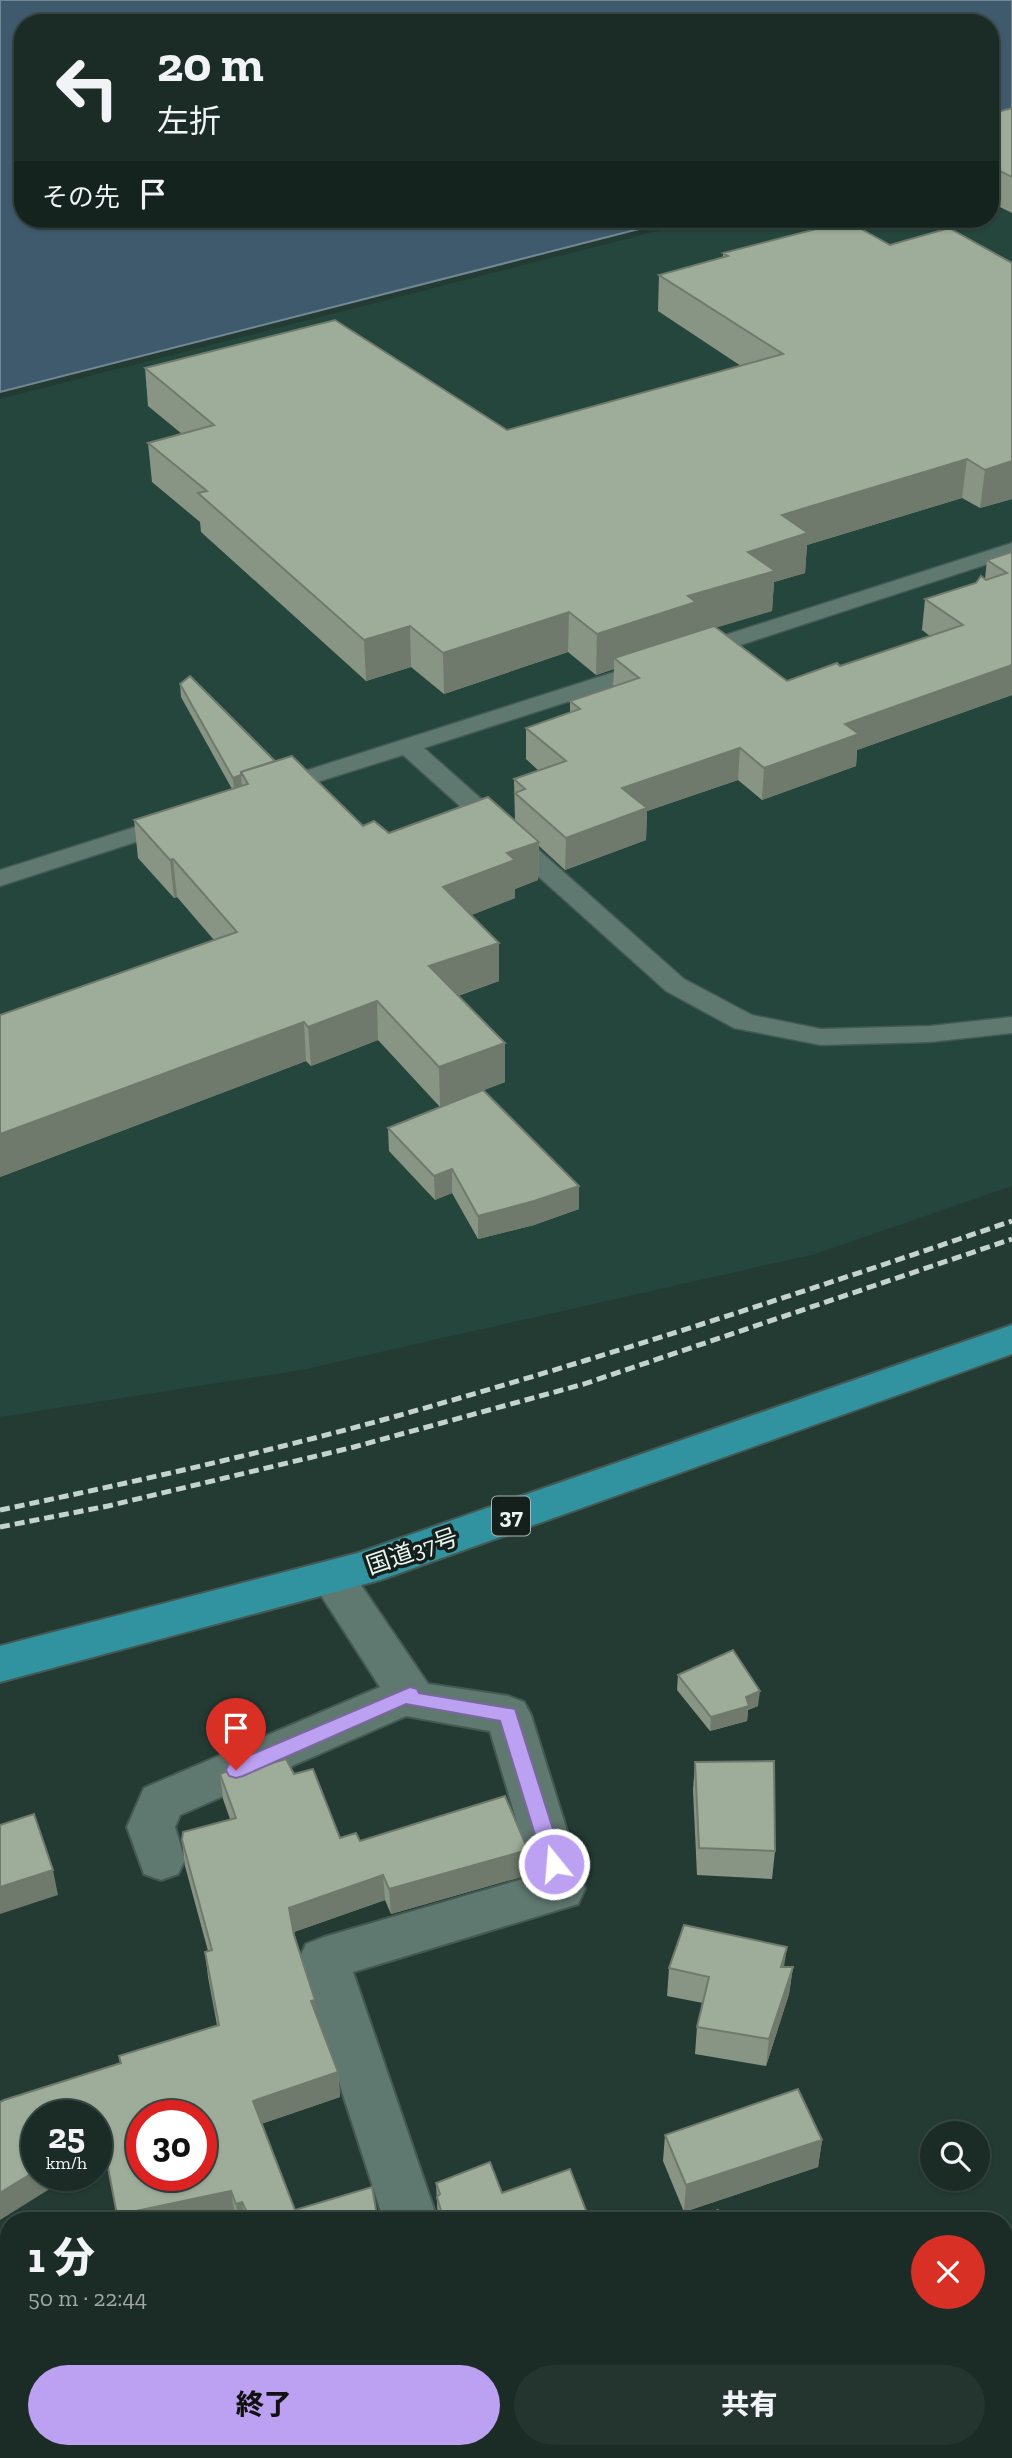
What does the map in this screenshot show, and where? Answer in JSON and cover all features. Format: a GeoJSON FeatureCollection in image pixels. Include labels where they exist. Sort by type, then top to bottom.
{"type":"FeatureCollection","features":[{"type":"Feature","properties":{"kind":"highway","name":"国道37号"},"geometry":{"type":"LineString","coordinates":[[0,1664],[332,1577],[1012,1339]]}},
{"type":"Feature","properties":{"kind":"street"},"geometry":{"type":"LineString","coordinates":[[332,1577],[413,1700],[508,1715],[561,1889],[324,1959],[408,2212]]}},
{"type":"Feature","properties":{"kind":"street"},"geometry":{"type":"LineString","coordinates":[[161,1860],[151,1827],[161,1802],[410,1694]]}},
{"type":"Feature","properties":{"kind":"lane"},"geometry":{"type":"LineString","coordinates":[[250,797],[1012,550]]}},
{"type":"Feature","properties":{"kind":"lane"},"geometry":{"type":"LineString","coordinates":[[407,746],[675,985],[744,1022],[821,1037],[930,1034],[1012,1025]]}},
{"type":"Feature","properties":{"kind":"lane"},"geometry":{"type":"LineString","coordinates":[[0,878],[197,814]]}},
{"type":"Feature","properties":{"kind":"shaded area"},"geometry":{"type":"Polygon","coordinates":[[[1012,140],[1012,1186],[815,1254],[301,1370],[0,1417],[0,399],[669,228],[999,228],[999,143],[1012,140]]]}},
{"type":"Feature","properties":{"kind":"water"},"geometry":{"type":"Polygon","coordinates":[[[0,0],[1012,0],[1012,134],[999,138],[999,14],[14,14],[14,228],[643,228],[0,392],[0,0]]]}},
{"type":"Feature","properties":{"kind":"building"},"geometry":{"type":"Polygon","coordinates":[[[1012,108],[1012,177],[999,170],[999,112],[1012,108]]]}},
{"type":"Feature","properties":{"kind":"building"},"geometry":{"type":"Polygon","coordinates":[[[820,228],[860,228],[890,245],[949,228],[1012,263],[1012,461],[985,470],[967,459],[782,515],[808,533],[748,552],[775,571],[688,596],[696,602],[597,634],[569,612],[443,653],[410,626],[364,640],[198,493],[207,491],[148,443],[214,425],[145,368],[335,320],[507,430],[783,354],[659,275],[728,256],[723,253],[820,228]]]}},
{"type":"Feature","properties":{"kind":"building"},"geometry":{"type":"Polygon","coordinates":[[[1012,552],[1012,665],[845,724],[859,734],[764,768],[740,748],[622,788],[647,808],[566,838],[515,793],[525,789],[514,779],[566,761],[526,728],[580,709],[570,701],[639,678],[614,658],[714,626],[787,681],[963,625],[925,599],[976,583],[981,576],[986,580],[1007,573],[987,560],[1012,552]]]}},
{"type":"Feature","properties":{"kind":"building"},"geometry":{"type":"Polygon","coordinates":[[[190,676],[275,761],[241,772],[241,775],[233,778],[180,684],[190,676]]]}},
{"type":"Feature","properties":{"kind":"building"},"geometry":{"type":"Polygon","coordinates":[[[292,756],[363,826],[374,821],[389,833],[488,797],[539,842],[507,853],[515,860],[443,887],[499,943],[429,966],[505,1043],[439,1067],[377,1001],[308,1027],[304,1022],[0,1134],[0,1015],[237,932],[173,859],[170,860],[134,820],[248,784],[241,772],[292,756]]]}},
{"type":"Feature","properties":{"kind":"building"},"geometry":{"type":"Polygon","coordinates":[[[483,1090],[579,1186],[478,1216],[452,1169],[434,1176],[388,1128],[483,1090]]]}},
{"type":"Feature","properties":{"kind":"building"},"geometry":{"type":"Polygon","coordinates":[[[733,1650],[760,1691],[746,1697],[749,1706],[711,1717],[678,1675],[733,1650]]]}},
{"type":"Feature","properties":{"kind":"building"},"geometry":{"type":"Polygon","coordinates":[[[260,1759],[262,1766],[286,1759],[294,1774],[313,1769],[340,1838],[356,1833],[360,1841],[505,1796],[528,1850],[389,1889],[383,1875],[289,1908],[294,1935],[315,2000],[311,2001],[338,2072],[253,2101],[295,2210],[372,2187],[376,2212],[247,2212],[242,2202],[236,2204],[231,2191],[131,2212],[116,2212],[112,2188],[112,2100],[21,2100],[21,2180],[0,2193],[0,2102],[121,2063],[119,2056],[219,2025],[205,1952],[212,1950],[182,1840],[183,1832],[236,1818],[220,1774],[260,1759]]]}},
{"type":"Feature","properties":{"kind":"building"},"geometry":{"type":"Polygon","coordinates":[[[774,1761],[775,1851],[699,1848],[695,1762],[774,1761]]]}},
{"type":"Feature","properties":{"kind":"building"},"geometry":{"type":"Polygon","coordinates":[[[34,1814],[53,1870],[0,1887],[0,1825],[34,1814]]]}},
{"type":"Feature","properties":{"kind":"building"},"geometry":{"type":"Polygon","coordinates":[[[684,1925],[787,1947],[781,1967],[793,1967],[769,2039],[697,2027],[709,1977],[669,1968],[684,1925]]]}},
{"type":"Feature","properties":{"kind":"building"},"geometry":{"type":"Polygon","coordinates":[[[798,2089],[822,2140],[686,2185],[665,2135],[798,2089]]]}},
{"type":"Feature","properties":{"kind":"building"},"geometry":{"type":"Polygon","coordinates":[[[490,2162],[502,2193],[570,2169],[587,2212],[441,2212],[436,2183],[490,2162]]]}},
{"type":"Feature","properties":{"kind":"railway"},"geometry":{"type":"LineString","coordinates":[[0,1510],[242,1456],[465,1396],[857,1274],[1012,1221]]}},
{"type":"Feature","properties":{"kind":"railway"},"geometry":{"type":"LineString","coordinates":[[0,1527],[108,1506],[354,1447],[584,1384],[1012,1239]]}},
{"type":"Feature","properties":{"kind":"route"},"geometry":{"type":"LineString","coordinates":[[236,1770],[410,1694],[413,1700],[508,1715],[554,1864]]}}]}
